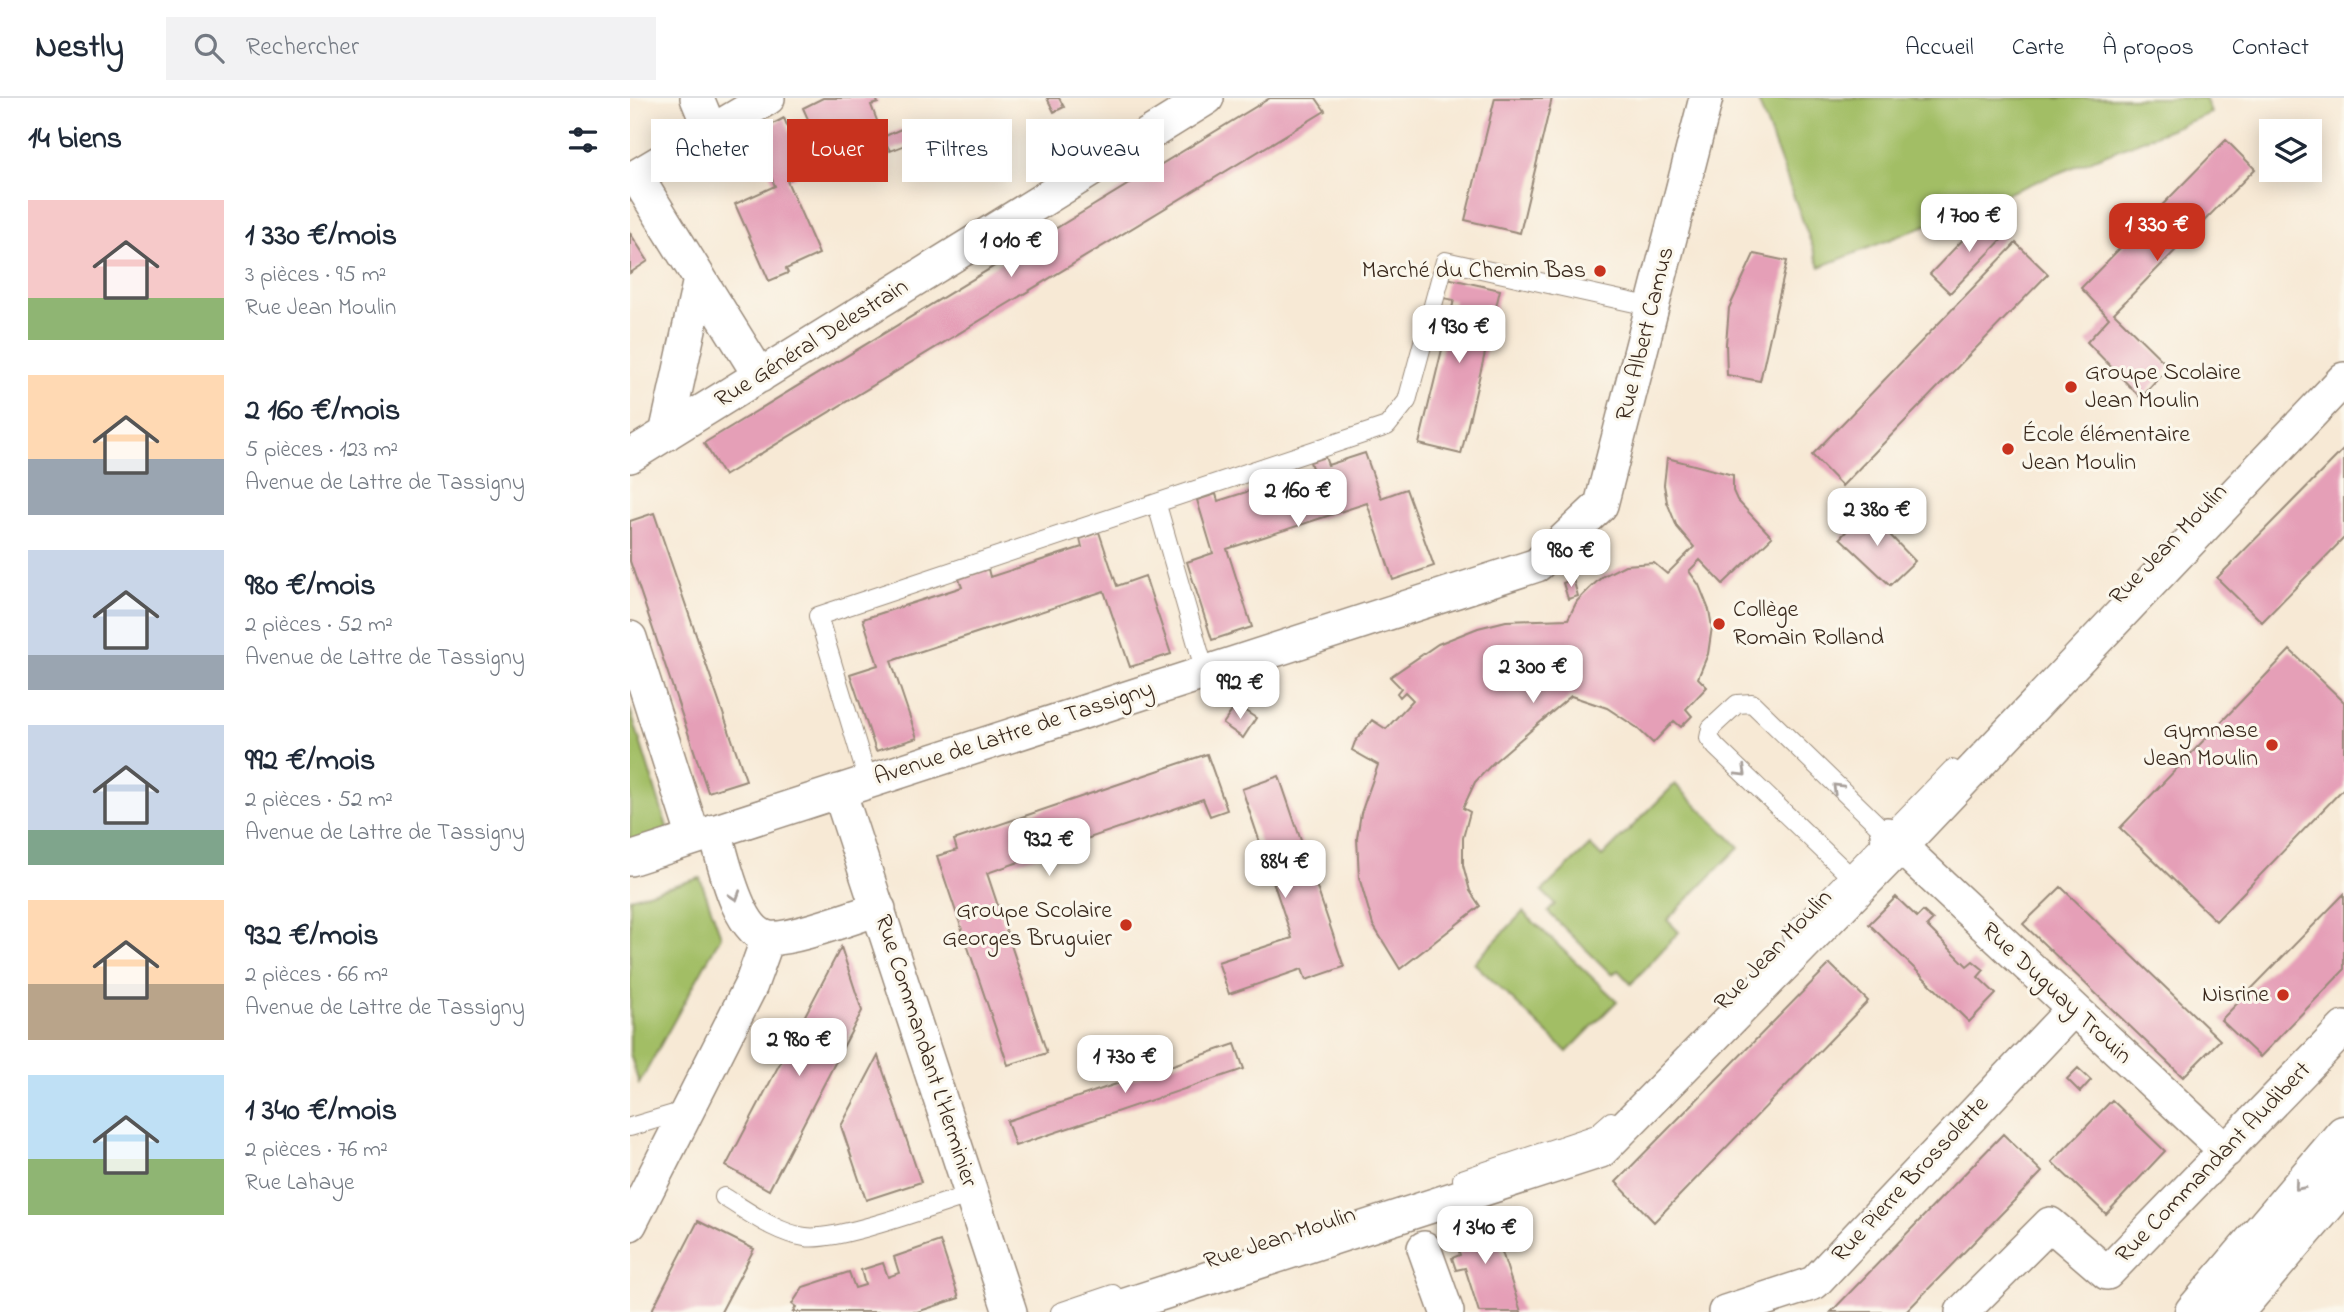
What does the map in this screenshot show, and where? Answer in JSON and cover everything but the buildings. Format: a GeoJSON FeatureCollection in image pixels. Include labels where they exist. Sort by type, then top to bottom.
{"type":"FeatureCollection","features":[{"type":"Feature","properties":{"kind":"main road"},"geometry":{"type":"LineString","coordinates":[[2194,1312],[2344,1135]]}},
{"type":"Feature","properties":{"kind":"main road"},"geometry":{"type":"LineString","coordinates":[[2234,1312],[2344,1183]]}},
{"type":"Feature","properties":{"kind":"street"},"geometry":{"type":"LineString","coordinates":[[697,98],[706,119]]}},
{"type":"Feature","properties":{"kind":"street"},"geometry":{"type":"LineString","coordinates":[[733,119],[768,98]]}},
{"type":"Feature","properties":{"kind":"street","name":"Rue Général Delestrain"},"geometry":{"type":"LineString","coordinates":[[630,456],[1207,98]]}},
{"type":"Feature","properties":{"kind":"street","name":"Rue Albert Camus"},"geometry":{"type":"LineString","coordinates":[[1555,552],[1601,505],[1706,98]]}},
{"type":"Feature","properties":{"kind":"street"},"geometry":{"type":"LineString","coordinates":[[651,167],[633,178],[760,376]]}},
{"type":"Feature","properties":{"kind":"street"},"geometry":{"type":"LineString","coordinates":[[666,434],[700,279]]}},
{"type":"Feature","properties":{"kind":"street","name":"Rue Jean Moulin"},"geometry":{"type":"LineString","coordinates":[[1104,1312],[1601,1151],[1894,840],[2344,379]]}},
{"type":"Feature","properties":{"kind":"street","name":"Avenue de Lattre de Tassigny"},"geometry":{"type":"LineString","coordinates":[[630,859],[1537,565],[1555,552]]}},
{"type":"Feature","properties":{"kind":"street"},"geometry":{"type":"LineString","coordinates":[[630,638],[704,835],[738,907],[751,927],[768,938],[791,935],[879,909]]}},
{"type":"Feature","properties":{"kind":"street","name":"Rue Commandant L'Herminier"},"geometry":{"type":"LineString","coordinates":[[853,786],[879,909],[939,1101],[1010,1312]]}},
{"type":"Feature","properties":{"kind":"street","name":"Rue Duguay Trouin"},"geometry":{"type":"LineString","coordinates":[[1894,840],[2072,1010],[2227,1151]]}},
{"type":"Feature","properties":{"kind":"street"},"geometry":{"type":"LineString","coordinates":[[630,1224],[751,985],[768,938]]}},
{"type":"Feature","properties":{"kind":"street","name":"Rue Pierre Brossolette"},"geometry":{"type":"LineString","coordinates":[[1725,1312],[1814,1283],[2072,1010]]}},
{"type":"Feature","properties":{"kind":"street","name":"Rue Commandant Audibert"},"geometry":{"type":"LineString","coordinates":[[1962,1312],[2050,1224],[2107,1273],[2344,1028]]}},
{"type":"Feature","properties":{"kind":"street"},"geometry":{"type":"LineString","coordinates":[[1424,1248],[1447,1312]]}},
{"type":"Feature","properties":{"kind":"lane"},"geometry":{"type":"LineString","coordinates":[[853,786],[818,616],[1387,426],[1407,401],[1445,261],[1653,307]]}},
{"type":"Feature","properties":{"kind":"lane","name":"Rue Jean Moulin"},"geometry":{"type":"LineString","coordinates":[[1060,1312],[1596,1134],[1849,875],[1894,840],[2062,657],[2344,362]]}},
{"type":"Feature","properties":{"kind":"lane"},"geometry":{"type":"LineString","coordinates":[[1157,505],[1205,672]]}},
{"type":"Feature","properties":{"kind":"lane"},"geometry":{"type":"LineString","coordinates":[[1849,875],[1716,747],[1709,737],[1711,728],[1737,704],[1752,704],[1894,840]]}},
{"type":"Feature","properties":{"kind":"lane"},"geometry":{"type":"LineString","coordinates":[[630,1127],[688,1110]]}},
{"type":"Feature","properties":{"kind":"lane"},"geometry":{"type":"LineString","coordinates":[[723,1198],[788,1233],[808,1238],[833,1236],[972,1194]]}},
{"type":"Feature","properties":{"kind":"green space"},"geometry":{"type":"Polygon","coordinates":[[[1757,98],[2205,98],[2211,113],[1820,267],[1757,98]]]}},
{"type":"Feature","properties":{"kind":"green space"},"geometry":{"type":"Polygon","coordinates":[[[630,709],[668,830],[630,843],[630,709]]]}},
{"type":"Feature","properties":{"kind":"green space"},"geometry":{"type":"Polygon","coordinates":[[[1675,784],[1739,847],[1667,920],[1679,932],[1631,984],[1618,970],[1612,975],[1548,912],[1555,904],[1542,891],[1590,845],[1602,857],[1675,784]]]}},
{"type":"Feature","properties":{"kind":"green space"},"geometry":{"type":"Polygon","coordinates":[[[700,878],[721,936],[639,1084],[630,1053],[630,898],[700,878]]]}},
{"type":"Feature","properties":{"kind":"green space"},"geometry":{"type":"Polygon","coordinates":[[[1523,912],[1617,1001],[1567,1052],[1474,963],[1523,912]]]}},
{"type":"Feature","properties":{"kind":"place","name":"Marché du Chemin Bas"},"geometry":{"type":"Point","coordinates":[1600,271]}},
{"type":"Feature","properties":{"kind":"place","name":"Groupe Scolaire Jean Moulin"},"geometry":{"type":"Point","coordinates":[2071,387]}},
{"type":"Feature","properties":{"kind":"place","name":"École élémentaire Jean Moulin"},"geometry":{"type":"Point","coordinates":[2008,449]}},
{"type":"Feature","properties":{"kind":"place","name":"Collège Romain Rolland"},"geometry":{"type":"Point","coordinates":[1719,624]}},
{"type":"Feature","properties":{"kind":"place","name":"Gymnase Jean Moulin"},"geometry":{"type":"Point","coordinates":[2272,745]}},
{"type":"Feature","properties":{"kind":"place","name":"Groupe Scolaire Georges Bruguier"},"geometry":{"type":"Point","coordinates":[1126,925]}},
{"type":"Feature","properties":{"kind":"place","name":"Nisrine"},"geometry":{"type":"Point","coordinates":[2283,995]}}]}
